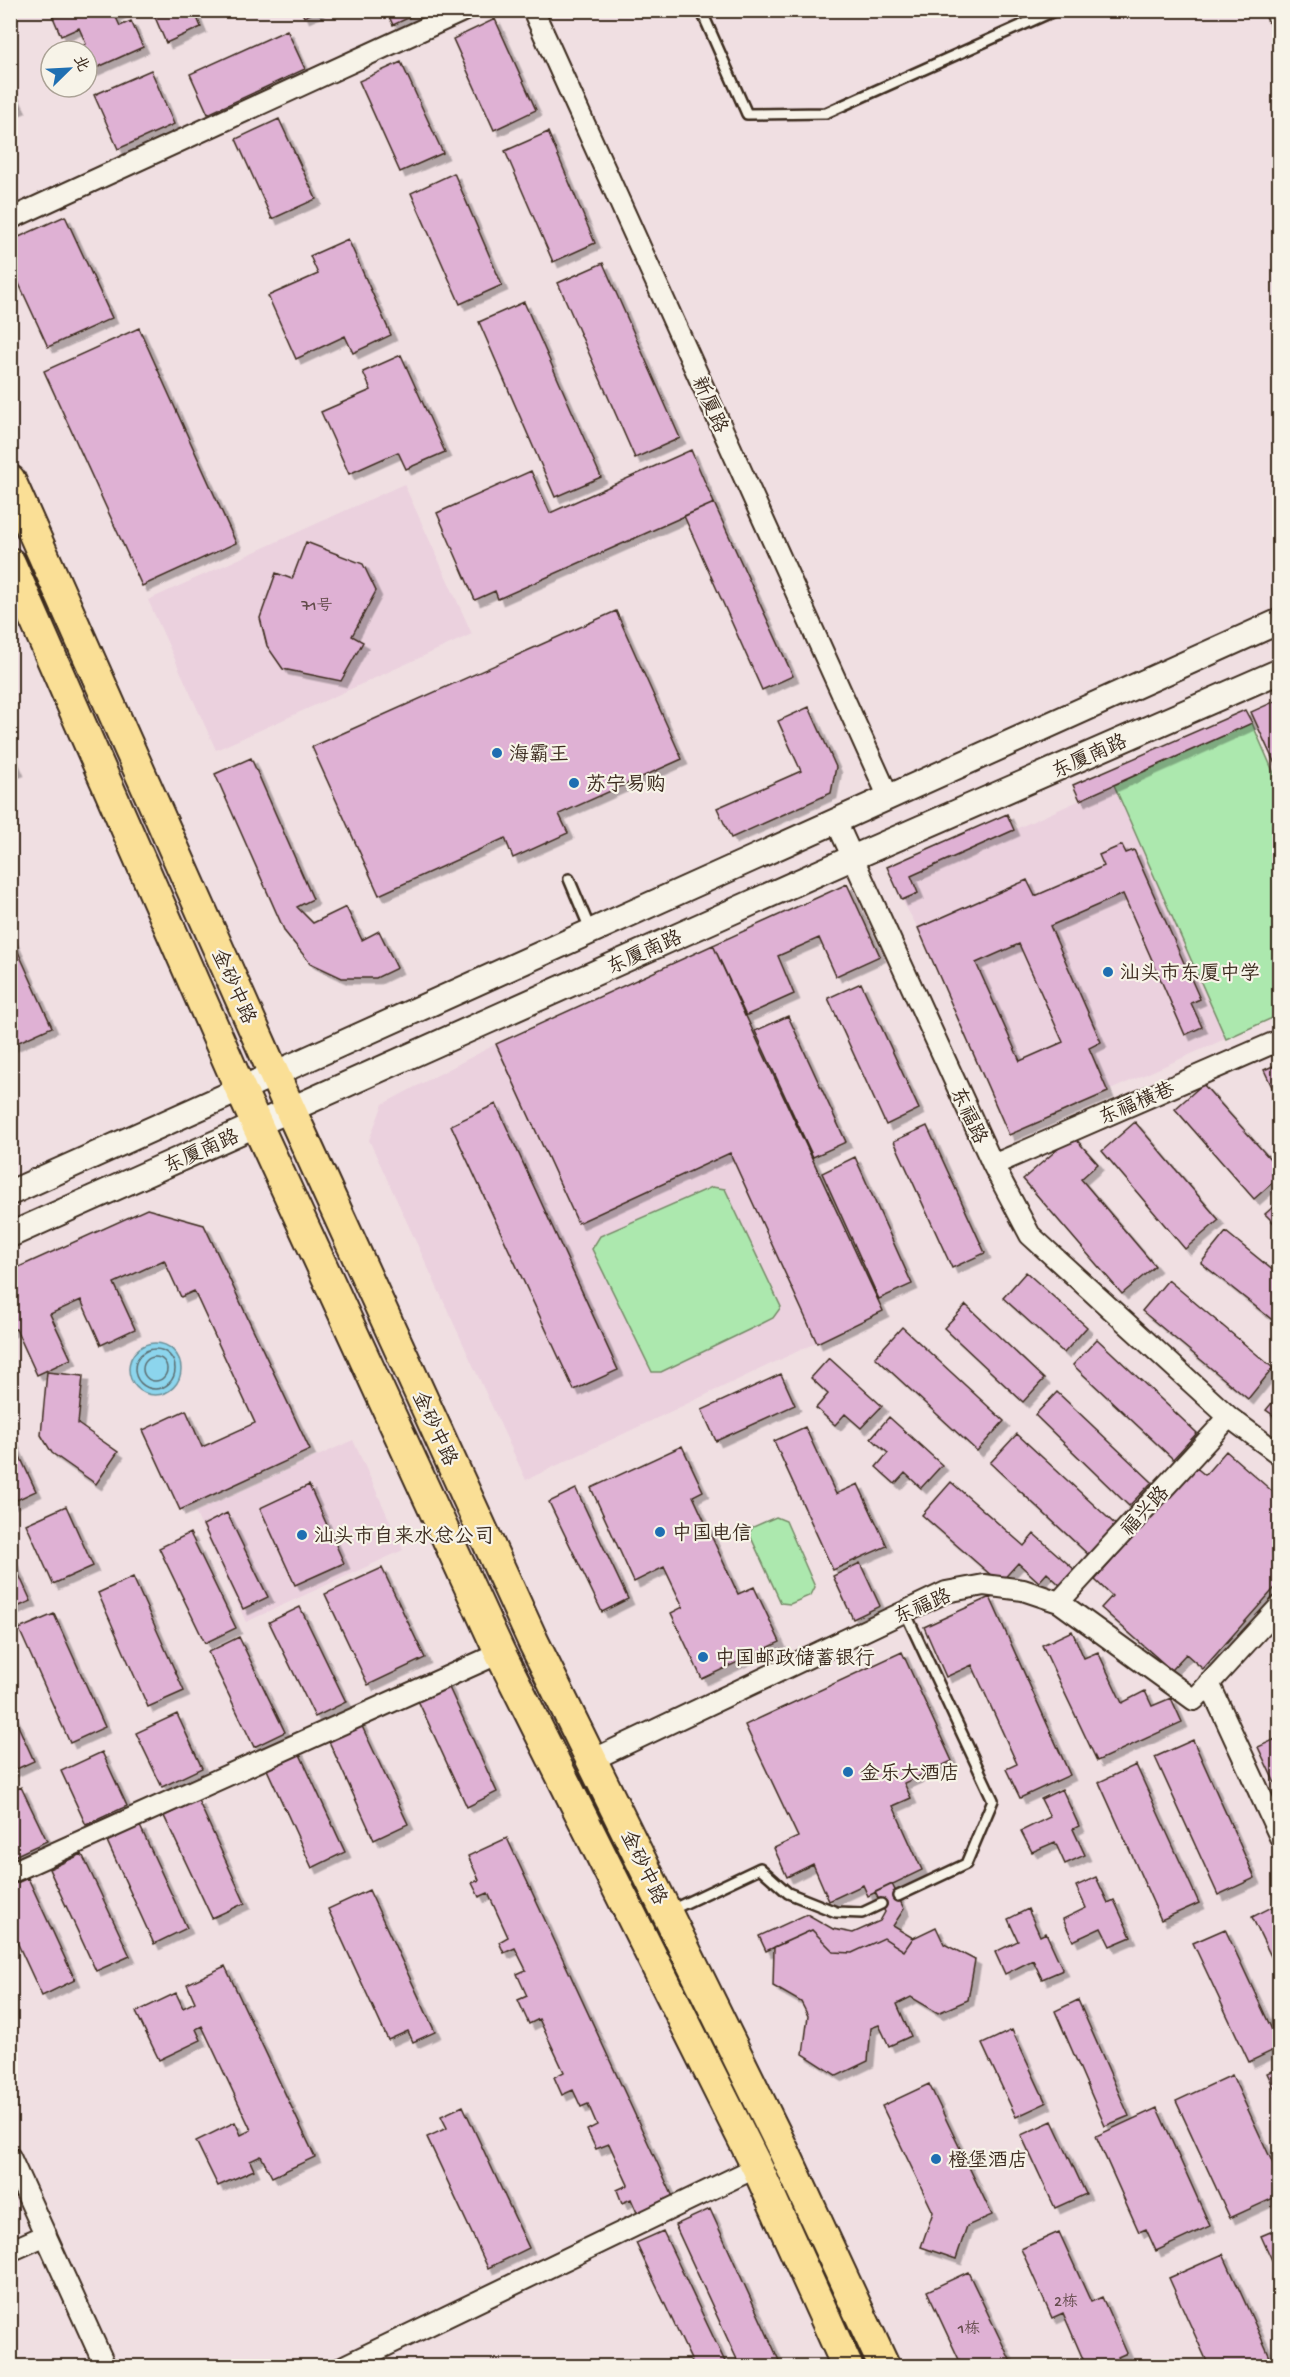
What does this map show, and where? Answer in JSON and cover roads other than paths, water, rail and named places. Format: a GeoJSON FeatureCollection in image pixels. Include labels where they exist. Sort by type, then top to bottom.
{"type":"FeatureCollection","features":[{"type":"Feature","properties":{"kind":"main road","name":"金砂中路"},"geometry":{"type":"LineString","coordinates":[[10,480],[274,1074],[529,1630],[784,2151],[884,2367]]}},
{"type":"Feature","properties":{"kind":"main road","name":"金砂中路"},"geometry":{"type":"LineString","coordinates":[[10,563],[240,1088],[500,1653],[757,2167],[847,2367]]}},
{"type":"Feature","properties":{"kind":"street"},"geometry":{"type":"LineString","coordinates":[[10,219],[465,10]]}},
{"type":"Feature","properties":{"kind":"street","name":"新厦路"},"geometry":{"type":"LineString","coordinates":[[533,10],[889,798]]}},
{"type":"Feature","properties":{"kind":"street"},"geometry":{"type":"LineString","coordinates":[[1277,10],[1280,16]]}},
{"type":"Feature","properties":{"kind":"street","name":"东厦南路"},"geometry":{"type":"LineString","coordinates":[[10,1193],[1280,621]]}},
{"type":"Feature","properties":{"kind":"street","name":"东厦南路"},"geometry":{"type":"LineString","coordinates":[[10,1235],[852,858],[1280,671]]}},
{"type":"Feature","properties":{"kind":"street","name":"东福路"},"geometry":{"type":"LineString","coordinates":[[836,821],[993,1165],[1030,1235],[1228,1417],[1280,1455]]}},
{"type":"Feature","properties":{"kind":"street","name":"东福横巷"},"geometry":{"type":"LineString","coordinates":[[993,1165],[1280,1040]]}},
{"type":"Feature","properties":{"kind":"street","name":"福兴路"},"geometry":{"type":"LineString","coordinates":[[1059,1602],[1228,1417]]}},
{"type":"Feature","properties":{"kind":"street","name":"东福路"},"geometry":{"type":"LineString","coordinates":[[592,1760],[946,1592],[984,1585],[1023,1590],[1059,1602],[1194,1700],[1280,1606]]}},
{"type":"Feature","properties":{"kind":"street"},"geometry":{"type":"LineString","coordinates":[[10,1873],[500,1653]]}},
{"type":"Feature","properties":{"kind":"street"},"geometry":{"type":"LineString","coordinates":[[1209,1683],[1280,1837]]}},
{"type":"Feature","properties":{"kind":"street"},"geometry":{"type":"LineString","coordinates":[[10,2157],[105,2367]]}},
{"type":"Feature","properties":{"kind":"street"},"geometry":{"type":"LineString","coordinates":[[345,2367],[757,2167]]}},
{"type":"Feature","properties":{"kind":"street"},"geometry":{"type":"LineString","coordinates":[[10,2251],[46,2235]]}},
{"type":"Feature","properties":{"kind":"lane"},"geometry":{"type":"LineString","coordinates":[[701,10],[747,114],[826,113],[1056,10]]}},
{"type":"Feature","properties":{"kind":"lane"},"geometry":{"type":"LineString","coordinates":[[569,879],[591,932]]}},
{"type":"Feature","properties":{"kind":"lane"},"geometry":{"type":"LineString","coordinates":[[898,1896],[966,1864],[993,1800],[905,1612]]}},
{"type":"Feature","properties":{"kind":"lane"},"geometry":{"type":"LineString","coordinates":[[667,1912],[760,1868],[788,1893],[836,1912],[862,1913],[881,1904]]}},
{"type":"Feature","properties":{"kind":"water"},"geometry":{"type":"Polygon","coordinates":[[[155,1343],[169,1347],[177,1355],[181,1369],[177,1383],[169,1391],[155,1395],[141,1391],[133,1383],[129,1369],[133,1355],[141,1347],[155,1343]]]}},
{"type":"Feature","properties":{"kind":"place","name":"海霸王"},"geometry":{"type":"Point","coordinates":[497,753]}},
{"type":"Feature","properties":{"kind":"place","name":"苏宁易购"},"geometry":{"type":"Point","coordinates":[574,783]}},
{"type":"Feature","properties":{"kind":"place","name":"汕头市东厦中学"},"geometry":{"type":"Point","coordinates":[1108,972]}},
{"type":"Feature","properties":{"kind":"place","name":"中国电信"},"geometry":{"type":"Point","coordinates":[660,1532]}},
{"type":"Feature","properties":{"kind":"place","name":"汕头市自来水总公司"},"geometry":{"type":"Point","coordinates":[302,1535]}},
{"type":"Feature","properties":{"kind":"place","name":"中国邮政储蓄银行"},"geometry":{"type":"Point","coordinates":[703,1657]}},
{"type":"Feature","properties":{"kind":"place","name":"金乐大酒店"},"geometry":{"type":"Point","coordinates":[848,1772]}},
{"type":"Feature","properties":{"kind":"place","name":"橙堡酒店"},"geometry":{"type":"Point","coordinates":[936,2159]}}]}
